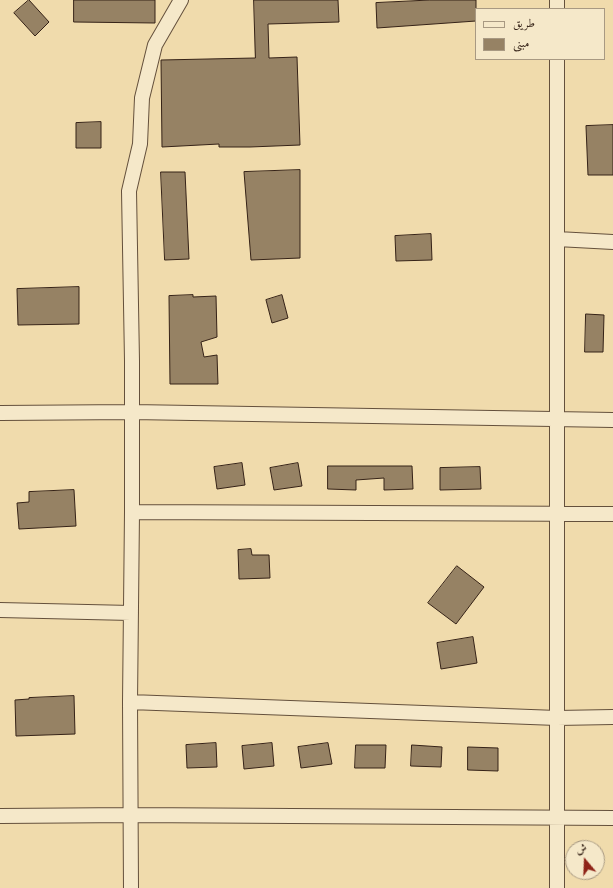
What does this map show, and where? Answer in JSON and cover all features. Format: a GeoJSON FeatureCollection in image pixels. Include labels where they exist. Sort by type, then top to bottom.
{"type":"FeatureCollection","features":[{"type":"Feature","properties":{"kind":"street"},"geometry":{"type":"LineString","coordinates":[[131,888],[132,815],[130,702],[132,412],[129,191],[140,144],[142,98],[155,45],[181,0]]}},
{"type":"Feature","properties":{"kind":"street"},"geometry":{"type":"LineString","coordinates":[[557,60],[557,888]]}},
{"type":"Feature","properties":{"kind":"street"},"geometry":{"type":"LineString","coordinates":[[557,239],[613,242]]}},
{"type":"Feature","properties":{"kind":"street"},"geometry":{"type":"LineString","coordinates":[[0,413],[132,412],[613,420]]}},
{"type":"Feature","properties":{"kind":"street"},"geometry":{"type":"LineString","coordinates":[[132,512],[613,514]]}},
{"type":"Feature","properties":{"kind":"street"},"geometry":{"type":"LineString","coordinates":[[0,610],[131,613]]}},
{"type":"Feature","properties":{"kind":"street"},"geometry":{"type":"LineString","coordinates":[[130,702],[557,718],[613,717]]}},
{"type":"Feature","properties":{"kind":"street"},"geometry":{"type":"LineString","coordinates":[[0,816],[132,815],[613,818]]}},
{"type":"Feature","properties":{"kind":"building"},"geometry":{"type":"Polygon","coordinates":[[[29,0],[49,22],[35,36],[14,13],[29,0]]]}},
{"type":"Feature","properties":{"kind":"building"},"geometry":{"type":"Polygon","coordinates":[[[74,0],[155,0],[155,23],[74,22],[74,0]]]}},
{"type":"Feature","properties":{"kind":"building"},"geometry":{"type":"Polygon","coordinates":[[[254,0],[338,0],[339,22],[268,24],[269,58],[297,57],[300,145],[219,147],[219,144],[162,147],[161,60],[255,58],[254,0]]]}},
{"type":"Feature","properties":{"kind":"building"},"geometry":{"type":"Polygon","coordinates":[[[430,0],[476,0],[475,21],[377,28],[376,3],[430,0]]]}},
{"type":"Feature","properties":{"kind":"building"},"geometry":{"type":"Polygon","coordinates":[[[101,122],[101,148],[76,148],[76,123],[101,122]]]}},
{"type":"Feature","properties":{"kind":"building"},"geometry":{"type":"Polygon","coordinates":[[[613,125],[613,175],[588,175],[586,126],[613,125]]]}},
{"type":"Feature","properties":{"kind":"building"},"geometry":{"type":"Polygon","coordinates":[[[300,170],[300,258],[251,260],[244,172],[300,170]]]}},
{"type":"Feature","properties":{"kind":"building"},"geometry":{"type":"Polygon","coordinates":[[[161,172],[185,172],[189,259],[165,260],[161,172]]]}},
{"type":"Feature","properties":{"kind":"building"},"geometry":{"type":"Polygon","coordinates":[[[431,234],[432,260],[396,261],[395,236],[431,234]]]}},
{"type":"Feature","properties":{"kind":"building"},"geometry":{"type":"Polygon","coordinates":[[[79,287],[79,324],[18,325],[17,289],[79,287]]]}},
{"type":"Feature","properties":{"kind":"building"},"geometry":{"type":"Polygon","coordinates":[[[193,295],[193,297],[216,296],[217,337],[201,342],[204,357],[217,355],[218,384],[170,384],[169,296],[193,295]]]}},
{"type":"Feature","properties":{"kind":"building"},"geometry":{"type":"Polygon","coordinates":[[[282,295],[288,318],[272,323],[266,300],[282,295]]]}},
{"type":"Feature","properties":{"kind":"building"},"geometry":{"type":"Polygon","coordinates":[[[586,314],[604,315],[603,352],[585,352],[586,314]]]}},
{"type":"Feature","properties":{"kind":"building"},"geometry":{"type":"Polygon","coordinates":[[[242,463],[245,485],[217,489],[214,467],[242,463]]]}},
{"type":"Feature","properties":{"kind":"building"},"geometry":{"type":"Polygon","coordinates":[[[298,463],[302,486],[274,490],[270,468],[298,463]]]}},
{"type":"Feature","properties":{"kind":"building"},"geometry":{"type":"Polygon","coordinates":[[[328,466],[412,466],[413,489],[384,490],[384,478],[356,480],[356,490],[328,489],[328,466]]]}},
{"type":"Feature","properties":{"kind":"building"},"geometry":{"type":"Polygon","coordinates":[[[480,467],[481,489],[440,490],[440,468],[480,467]]]}},
{"type":"Feature","properties":{"kind":"building"},"geometry":{"type":"Polygon","coordinates":[[[74,490],[76,526],[19,529],[17,503],[29,502],[29,492],[74,490]]]}},
{"type":"Feature","properties":{"kind":"building"},"geometry":{"type":"Polygon","coordinates":[[[251,549],[252,555],[269,555],[270,578],[239,579],[238,550],[251,549]]]}},
{"type":"Feature","properties":{"kind":"building"},"geometry":{"type":"Polygon","coordinates":[[[457,566],[484,587],[456,624],[428,603],[457,566]]]}},
{"type":"Feature","properties":{"kind":"building"},"geometry":{"type":"Polygon","coordinates":[[[473,637],[477,663],[441,669],[437,643],[473,637]]]}},
{"type":"Feature","properties":{"kind":"building"},"geometry":{"type":"Polygon","coordinates":[[[74,696],[75,734],[16,736],[15,700],[74,696]]]}},
{"type":"Feature","properties":{"kind":"building"},"geometry":{"type":"Polygon","coordinates":[[[216,743],[217,767],[187,768],[186,745],[216,743]]]}},
{"type":"Feature","properties":{"kind":"building"},"geometry":{"type":"Polygon","coordinates":[[[272,743],[274,766],[244,769],[242,746],[272,743]]]}},
{"type":"Feature","properties":{"kind":"building"},"geometry":{"type":"Polygon","coordinates":[[[328,743],[332,764],[301,768],[298,747],[328,743]]]}},
{"type":"Feature","properties":{"kind":"building"},"geometry":{"type":"Polygon","coordinates":[[[356,745],[386,745],[385,768],[355,768],[356,745]]]}},
{"type":"Feature","properties":{"kind":"building"},"geometry":{"type":"Polygon","coordinates":[[[412,745],[442,747],[441,767],[411,766],[412,745]]]}},
{"type":"Feature","properties":{"kind":"building"},"geometry":{"type":"Polygon","coordinates":[[[468,747],[498,748],[498,771],[468,770],[468,747]]]}}]}
